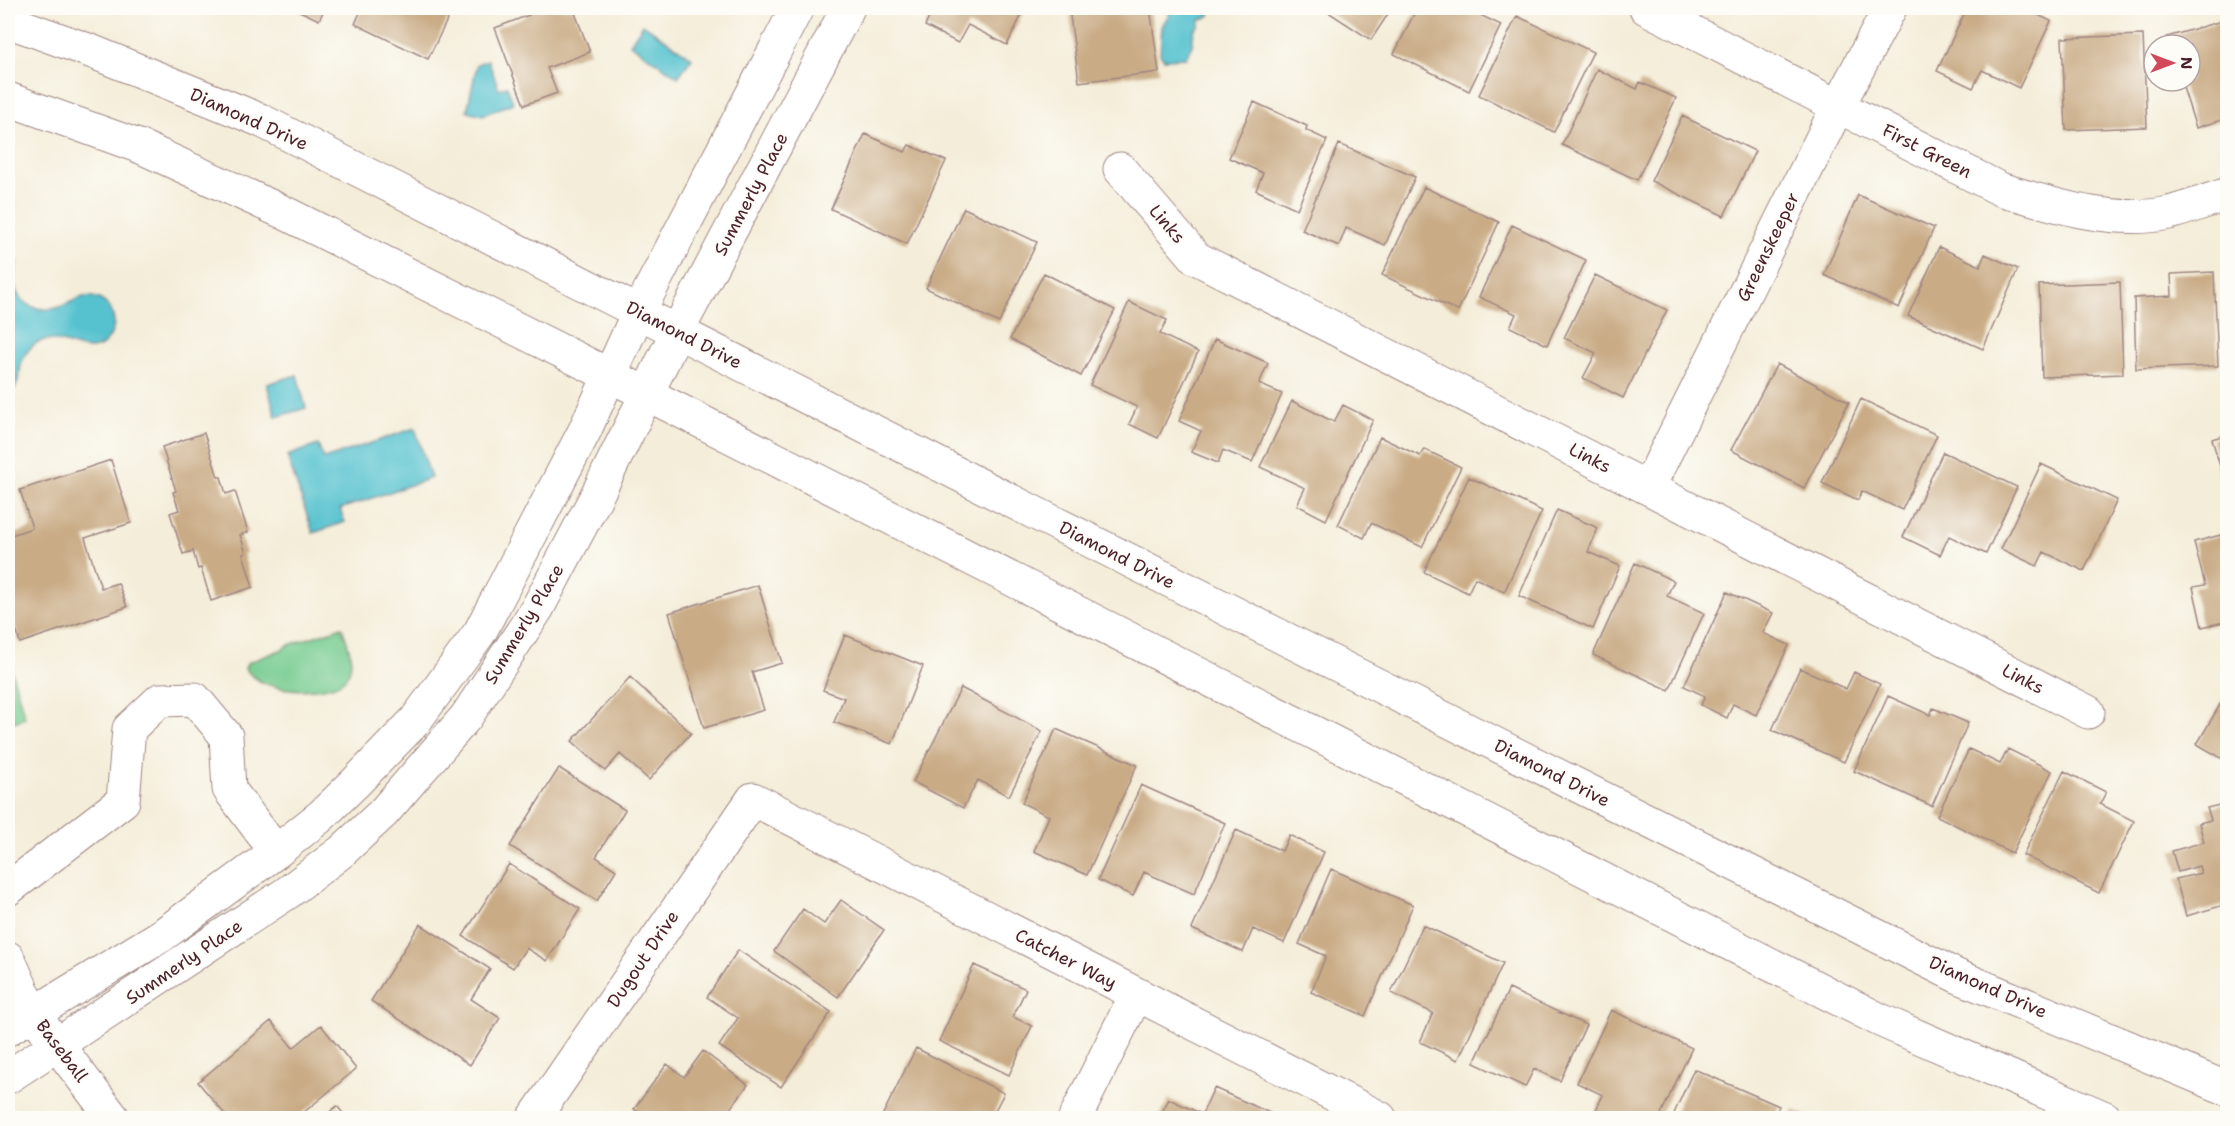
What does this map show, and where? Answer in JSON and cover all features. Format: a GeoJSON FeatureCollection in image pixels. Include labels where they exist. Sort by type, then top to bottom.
{"type":"FeatureCollection","features":[{"type":"Feature","properties":{"kind":"street","name":"Summerly Place"},"geometry":{"type":"LineString","coordinates":[[20,1021],[161,936],[276,852],[321,816],[415,721],[480,632],[584,432],[638,313],[797,8]]}},
{"type":"Feature","properties":{"kind":"street","name":"Summerly Place"},"geometry":{"type":"LineString","coordinates":[[8,1077],[287,893],[341,852],[383,813],[466,717],[537,609],[677,332],[848,8]]}},
{"type":"Feature","properties":{"kind":"street","name":"First Green"},"geometry":{"type":"LineString","coordinates":[[1646,8],[2000,189],[2059,207],[2118,217],[2169,213],[2228,194]]}},
{"type":"Feature","properties":{"kind":"street","name":"Greenskeeper"},"geometry":{"type":"LineString","coordinates":[[1648,488],[1838,106],[1890,8]]}},
{"type":"Feature","properties":{"kind":"street","name":"Diamond Drive"},"geometry":{"type":"LineString","coordinates":[[8,21],[93,52],[260,120],[638,313],[1957,976],[2228,1089]]}},
{"type":"Feature","properties":{"kind":"street"},"geometry":{"type":"LineString","coordinates":[[8,99],[151,151],[285,213],[610,375],[1880,1020],[2105,1119]]}},
{"type":"Feature","properties":{"kind":"street","name":"Links"},"geometry":{"type":"LineString","coordinates":[[1120,169],[1196,258],[2088,712]]}},
{"type":"Feature","properties":{"kind":"street"},"geometry":{"type":"LineString","coordinates":[[8,889],[123,801],[129,729],[160,700],[195,699],[226,736],[229,789],[276,852]]}},
{"type":"Feature","properties":{"kind":"street","name":"Catcher Way"},"geometry":{"type":"LineString","coordinates":[[753,799],[1380,1119]]}},
{"type":"Feature","properties":{"kind":"street","name":"Dugout Drive"},"geometry":{"type":"LineString","coordinates":[[534,1119],[753,799]]}},
{"type":"Feature","properties":{"kind":"street","name":"Baseball"},"geometry":{"type":"LineString","coordinates":[[8,958],[20,1021],[57,1046],[113,1119]]}},
{"type":"Feature","properties":{"kind":"street"},"geometry":{"type":"LineString","coordinates":[[1075,1119],[1136,994]]}},
{"type":"Feature","properties":{"kind":"green space"},"geometry":{"type":"Polygon","coordinates":[[[342,627],[350,652],[351,664],[347,676],[335,685],[315,689],[284,688],[264,683],[245,669],[247,663],[286,646],[342,627]]]}},
{"type":"Feature","properties":{"kind":"green space"},"geometry":{"type":"Polygon","coordinates":[[[12,672],[25,718],[8,724],[8,673],[12,672]]]}},
{"type":"Feature","properties":{"kind":"water"},"geometry":{"type":"Polygon","coordinates":[[[1173,8],[1209,9],[1210,15],[1200,20],[1194,30],[1192,45],[1186,58],[1164,59],[1160,54],[1162,26],[1173,8]]]}},
{"type":"Feature","properties":{"kind":"water"},"geometry":{"type":"Polygon","coordinates":[[[643,24],[692,58],[678,77],[630,44],[643,24]]]}},
{"type":"Feature","properties":{"kind":"water"},"geometry":{"type":"Polygon","coordinates":[[[488,60],[499,89],[507,86],[513,103],[483,115],[467,111],[477,64],[488,60]]]}},
{"type":"Feature","properties":{"kind":"water"},"geometry":{"type":"Polygon","coordinates":[[[8,259],[17,261],[14,281],[19,296],[24,302],[40,309],[51,309],[80,298],[92,297],[108,306],[114,321],[109,338],[101,346],[92,349],[53,340],[43,340],[34,345],[24,358],[17,384],[8,396],[8,259]]]}},
{"type":"Feature","properties":{"kind":"water"},"geometry":{"type":"Polygon","coordinates":[[[297,375],[306,408],[276,417],[267,384],[297,375]]]}},
{"type":"Feature","properties":{"kind":"water"},"geometry":{"type":"Polygon","coordinates":[[[415,428],[431,478],[340,509],[345,522],[313,533],[287,456],[318,445],[324,459],[415,428]]]}},
{"type":"Feature","properties":{"kind":"building"},"geometry":{"type":"Polygon","coordinates":[[[293,8],[325,8],[319,20],[293,8]]]}},
{"type":"Feature","properties":{"kind":"building"},"geometry":{"type":"Polygon","coordinates":[[[362,8],[453,8],[428,59],[355,24],[362,8]]]}},
{"type":"Feature","properties":{"kind":"building"},"geometry":{"type":"Polygon","coordinates":[[[526,8],[573,8],[590,52],[547,68],[557,93],[524,105],[495,28],[529,15],[526,8]]]}},
{"type":"Feature","properties":{"kind":"building"},"geometry":{"type":"Polygon","coordinates":[[[934,8],[1025,8],[1007,45],[968,25],[958,43],[925,26],[934,8]]]}},
{"type":"Feature","properties":{"kind":"building"},"geometry":{"type":"Polygon","coordinates":[[[1069,8],[1150,8],[1159,72],[1079,82],[1069,8]]]}},
{"type":"Feature","properties":{"kind":"building"},"geometry":{"type":"Polygon","coordinates":[[[1322,8],[1392,8],[1371,40],[1322,8]]]}},
{"type":"Feature","properties":{"kind":"building"},"geometry":{"type":"Polygon","coordinates":[[[1417,8],[1466,8],[1501,25],[1469,91],[1394,54],[1417,8]]]}},
{"type":"Feature","properties":{"kind":"building"},"geometry":{"type":"Polygon","coordinates":[[[1967,8],[2023,8],[2051,21],[2019,88],[1982,70],[1973,88],[1937,71],[1967,8]]]}},
{"type":"Feature","properties":{"kind":"building"},"geometry":{"type":"Polygon","coordinates":[[[1517,16],[1593,52],[1554,132],[1479,95],[1517,16]]]}},
{"type":"Feature","properties":{"kind":"building"},"geometry":{"type":"Polygon","coordinates":[[[2228,19],[2228,118],[2196,128],[2185,93],[2202,93],[2202,33],[2181,33],[2228,19]]]}},
{"type":"Feature","properties":{"kind":"building"},"geometry":{"type":"Polygon","coordinates":[[[2142,35],[2142,93],[2146,93],[2147,127],[2066,130],[2062,38],[2142,35]]]}},
{"type":"Feature","properties":{"kind":"building"},"geometry":{"type":"Polygon","coordinates":[[[1597,69],[1637,89],[1640,82],[1676,98],[1637,180],[1562,145],[1597,69]]]}},
{"type":"Feature","properties":{"kind":"building"},"geometry":{"type":"Polygon","coordinates":[[[1254,102],[1307,126],[1306,130],[1327,140],[1297,209],[1256,190],[1263,173],[1229,158],[1254,102]]]}},
{"type":"Feature","properties":{"kind":"building"},"geometry":{"type":"Polygon","coordinates":[[[1682,116],[1755,151],[1724,216],[1651,181],[1682,116]]]}},
{"type":"Feature","properties":{"kind":"building"},"geometry":{"type":"Polygon","coordinates":[[[865,134],[905,152],[909,145],[946,161],[907,244],[831,209],[865,134]]]}},
{"type":"Feature","properties":{"kind":"building"},"geometry":{"type":"Polygon","coordinates":[[[1339,144],[1415,177],[1385,245],[1346,228],[1339,246],[1302,230],[1339,144]]]}},
{"type":"Feature","properties":{"kind":"building"},"geometry":{"type":"Polygon","coordinates":[[[1424,187],[1499,222],[1458,311],[1382,275],[1424,187]]]}},
{"type":"Feature","properties":{"kind":"building"},"geometry":{"type":"Polygon","coordinates":[[[1858,195],[1934,228],[1899,308],[1824,275],[1858,195]]]}},
{"type":"Feature","properties":{"kind":"building"},"geometry":{"type":"Polygon","coordinates":[[[964,208],[1037,242],[999,323],[926,288],[964,208]]]}},
{"type":"Feature","properties":{"kind":"building"},"geometry":{"type":"Polygon","coordinates":[[[1512,225],[1586,260],[1547,345],[1510,327],[1516,314],[1479,297],[1512,225]]]}},
{"type":"Feature","properties":{"kind":"building"},"geometry":{"type":"Polygon","coordinates":[[[1939,247],[1980,266],[1985,254],[2018,269],[1983,349],[1908,316],[1939,247]]]}},
{"type":"Feature","properties":{"kind":"building"},"geometry":{"type":"Polygon","coordinates":[[[2214,272],[2218,366],[2136,369],[2134,298],[2172,296],[2171,274],[2214,272]]]}},
{"type":"Feature","properties":{"kind":"building"},"geometry":{"type":"Polygon","coordinates":[[[1044,273],[1115,310],[1081,376],[1010,339],[1044,273]]]}},
{"type":"Feature","properties":{"kind":"building"},"geometry":{"type":"Polygon","coordinates":[[[1595,275],[1667,310],[1623,398],[1583,378],[1596,353],[1564,338],[1595,275]]]}},
{"type":"Feature","properties":{"kind":"building"},"geometry":{"type":"Polygon","coordinates":[[[2120,282],[2123,374],[2042,377],[2039,285],[2120,282]]]}},
{"type":"Feature","properties":{"kind":"building"},"geometry":{"type":"Polygon","coordinates":[[[1129,302],[1167,320],[1160,334],[1198,352],[1158,438],[1129,424],[1137,407],[1090,385],[1129,302]]]}},
{"type":"Feature","properties":{"kind":"building"},"geometry":{"type":"Polygon","coordinates":[[[1215,339],[1268,363],[1259,384],[1282,394],[1252,462],[1223,450],[1218,463],[1191,452],[1201,431],[1179,421],[1215,339]]]}},
{"type":"Feature","properties":{"kind":"building"},"geometry":{"type":"Polygon","coordinates":[[[1777,364],[1849,402],[1804,488],[1731,450],[1777,364]]]}},
{"type":"Feature","properties":{"kind":"building"},"geometry":{"type":"Polygon","coordinates":[[[1861,399],[1937,435],[1902,510],[1862,491],[1858,500],[1822,483],[1861,399]]]}},
{"type":"Feature","properties":{"kind":"building"},"geometry":{"type":"Polygon","coordinates":[[[1292,401],[1334,422],[1343,405],[1373,420],[1326,520],[1297,505],[1305,488],[1260,467],[1292,401]]]}},
{"type":"Feature","properties":{"kind":"building"},"geometry":{"type":"Polygon","coordinates":[[[204,433],[226,494],[235,491],[248,532],[240,535],[253,587],[211,601],[193,551],[183,554],[170,513],[179,510],[173,492],[176,491],[162,447],[204,433]]]}},
{"type":"Feature","properties":{"kind":"building"},"geometry":{"type":"Polygon","coordinates":[[[2228,434],[2228,490],[2227,490],[2212,439],[2228,434]]]}},
{"type":"Feature","properties":{"kind":"building"},"geometry":{"type":"Polygon","coordinates":[[[1380,437],[1420,456],[1424,449],[1461,467],[1422,547],[1371,523],[1364,538],[1338,525],[1380,437]]]}},
{"type":"Feature","properties":{"kind":"building"},"geometry":{"type":"Polygon","coordinates":[[[1943,452],[2017,487],[1986,554],[1949,536],[1940,555],[1903,537],[1943,452]]]}},
{"type":"Feature","properties":{"kind":"building"},"geometry":{"type":"Polygon","coordinates":[[[111,460],[131,523],[85,538],[101,588],[118,583],[127,607],[20,643],[10,609],[8,610],[8,536],[32,528],[20,490],[111,460]]]}},
{"type":"Feature","properties":{"kind":"building"},"geometry":{"type":"Polygon","coordinates":[[[2041,464],[2117,500],[2084,571],[2044,552],[2037,566],[2001,549],[2041,464]]]}},
{"type":"Feature","properties":{"kind":"building"},"geometry":{"type":"Polygon","coordinates":[[[1469,477],[1542,511],[1504,592],[1475,578],[1468,593],[1424,572],[1469,477]]]}},
{"type":"Feature","properties":{"kind":"building"},"geometry":{"type":"Polygon","coordinates":[[[1557,510],[1598,528],[1588,552],[1620,566],[1593,629],[1519,596],[1557,510]]]}},
{"type":"Feature","properties":{"kind":"building"},"geometry":{"type":"Polygon","coordinates":[[[2228,533],[2228,621],[2202,627],[2193,587],[2205,585],[2194,542],[2228,533]]]}},
{"type":"Feature","properties":{"kind":"building"},"geometry":{"type":"Polygon","coordinates":[[[1635,563],[1674,581],[1667,596],[1704,613],[1669,690],[1593,655],[1635,563]]]}},
{"type":"Feature","properties":{"kind":"building"},"geometry":{"type":"Polygon","coordinates":[[[758,585],[782,663],[752,672],[764,710],[704,728],[669,613],[758,585]]]}},
{"type":"Feature","properties":{"kind":"building"},"geometry":{"type":"Polygon","coordinates":[[[1727,592],[1773,613],[1763,633],[1789,645],[1756,715],[1733,704],[1727,718],[1701,705],[1705,696],[1684,686],[1727,592]]]}},
{"type":"Feature","properties":{"kind":"building"},"geometry":{"type":"Polygon","coordinates":[[[845,635],[923,666],[892,744],[834,722],[844,698],[823,690],[845,635]]]}},
{"type":"Feature","properties":{"kind":"building"},"geometry":{"type":"Polygon","coordinates":[[[1800,668],[1846,689],[1854,672],[1880,684],[1844,762],[1772,730],[1800,668]]]}},
{"type":"Feature","properties":{"kind":"building"},"geometry":{"type":"Polygon","coordinates":[[[630,677],[691,733],[649,780],[620,754],[605,771],[572,741],[630,677]]]}},
{"type":"Feature","properties":{"kind":"building"},"geometry":{"type":"Polygon","coordinates":[[[961,688],[1042,731],[1009,796],[978,780],[963,808],[913,782],[961,688]]]}},
{"type":"Feature","properties":{"kind":"building"},"geometry":{"type":"Polygon","coordinates":[[[2228,691],[2228,762],[2197,744],[2228,691]]]}},
{"type":"Feature","properties":{"kind":"building"},"geometry":{"type":"Polygon","coordinates":[[[1888,696],[1930,715],[1933,708],[1968,723],[1932,806],[1854,771],[1888,696]]]}},
{"type":"Feature","properties":{"kind":"building"},"geometry":{"type":"Polygon","coordinates":[[[1056,729],[1137,765],[1087,875],[1034,851],[1049,816],[1022,803],[1056,729]]]}},
{"type":"Feature","properties":{"kind":"building"},"geometry":{"type":"Polygon","coordinates":[[[1969,749],[2000,764],[2008,749],[2052,771],[2012,853],[1937,816],[1969,749]]]}},
{"type":"Feature","properties":{"kind":"building"},"geometry":{"type":"Polygon","coordinates":[[[559,768],[625,810],[596,857],[616,870],[597,901],[510,846],[559,768]]]}},
{"type":"Feature","properties":{"kind":"building"},"geometry":{"type":"Polygon","coordinates":[[[2064,771],[2106,792],[2100,804],[2134,821],[2099,893],[2023,855],[2064,771]]]}},
{"type":"Feature","properties":{"kind":"building"},"geometry":{"type":"Polygon","coordinates":[[[1141,785],[1225,823],[1194,894],[1144,872],[1133,896],[1098,880],[1141,785]]]}},
{"type":"Feature","properties":{"kind":"building"},"geometry":{"type":"Polygon","coordinates":[[[2228,803],[2228,904],[2186,916],[2176,879],[2201,873],[2199,866],[2178,872],[2172,851],[2204,842],[2199,823],[2211,820],[2207,808],[2228,803]]]}},
{"type":"Feature","properties":{"kind":"building"},"geometry":{"type":"Polygon","coordinates":[[[1236,830],[1282,851],[1289,835],[1324,852],[1284,943],[1253,929],[1243,952],[1192,929],[1236,830]]]}},
{"type":"Feature","properties":{"kind":"building"},"geometry":{"type":"Polygon","coordinates":[[[509,864],[580,909],[547,961],[526,948],[513,968],[463,936],[509,864]]]}},
{"type":"Feature","properties":{"kind":"building"},"geometry":{"type":"Polygon","coordinates":[[[1331,869],[1413,905],[1365,1016],[1311,992],[1326,956],[1299,944],[1331,869]]]}},
{"type":"Feature","properties":{"kind":"building"},"geometry":{"type":"Polygon","coordinates":[[[841,900],[884,930],[838,997],[774,951],[803,909],[824,924],[841,900]]]}},
{"type":"Feature","properties":{"kind":"building"},"geometry":{"type":"Polygon","coordinates":[[[420,924],[490,969],[471,999],[500,1018],[470,1065],[371,1001],[420,924]]]}},
{"type":"Feature","properties":{"kind":"building"},"geometry":{"type":"Polygon","coordinates":[[[1423,925],[1503,963],[1458,1060],[1420,1042],[1433,1013],[1391,993],[1423,925]]]}},
{"type":"Feature","properties":{"kind":"building"},"geometry":{"type":"Polygon","coordinates":[[[738,950],[831,1012],[781,1087],[719,1046],[738,1018],[707,997],[738,950]]]}},
{"type":"Feature","properties":{"kind":"building"},"geometry":{"type":"Polygon","coordinates":[[[974,965],[1026,989],[1013,1017],[1032,1026],[1009,1075],[939,1041],[974,965]]]}},
{"type":"Feature","properties":{"kind":"building"},"geometry":{"type":"Polygon","coordinates":[[[1509,989],[1586,1025],[1560,1081],[1534,1069],[1525,1087],[1474,1063],[1509,989]]]}},
{"type":"Feature","properties":{"kind":"building"},"geometry":{"type":"Polygon","coordinates":[[[1611,1010],[1692,1048],[1659,1118],[1592,1118],[1603,1095],[1577,1083],[1611,1010]]]}},
{"type":"Feature","properties":{"kind":"building"},"geometry":{"type":"Polygon","coordinates":[[[271,1021],[293,1048],[321,1025],[356,1069],[297,1118],[228,1118],[198,1082],[271,1021]]]}},
{"type":"Feature","properties":{"kind":"building"},"geometry":{"type":"Polygon","coordinates":[[[916,1048],[1004,1093],[991,1118],[881,1118],[916,1048]]]}},
{"type":"Feature","properties":{"kind":"building"},"geometry":{"type":"Polygon","coordinates":[[[703,1051],[748,1085],[723,1118],[647,1118],[634,1109],[667,1064],[684,1077],[703,1051]]]}},
{"type":"Feature","properties":{"kind":"building"},"geometry":{"type":"Polygon","coordinates":[[[1694,1069],[1779,1106],[1774,1118],[1672,1118],[1694,1069]]]}},
{"type":"Feature","properties":{"kind":"building"},"geometry":{"type":"Polygon","coordinates":[[[1214,1088],[1281,1118],[1159,1118],[1169,1099],[1202,1114],[1214,1088]]]}},
{"type":"Feature","properties":{"kind":"building"},"geometry":{"type":"Polygon","coordinates":[[[337,1106],[347,1118],[322,1118],[337,1106]]]}},
{"type":"Feature","properties":{"kind":"building"},"geometry":{"type":"Polygon","coordinates":[[[1794,1110],[1812,1118],[1790,1118],[1794,1110]]]}}]}
